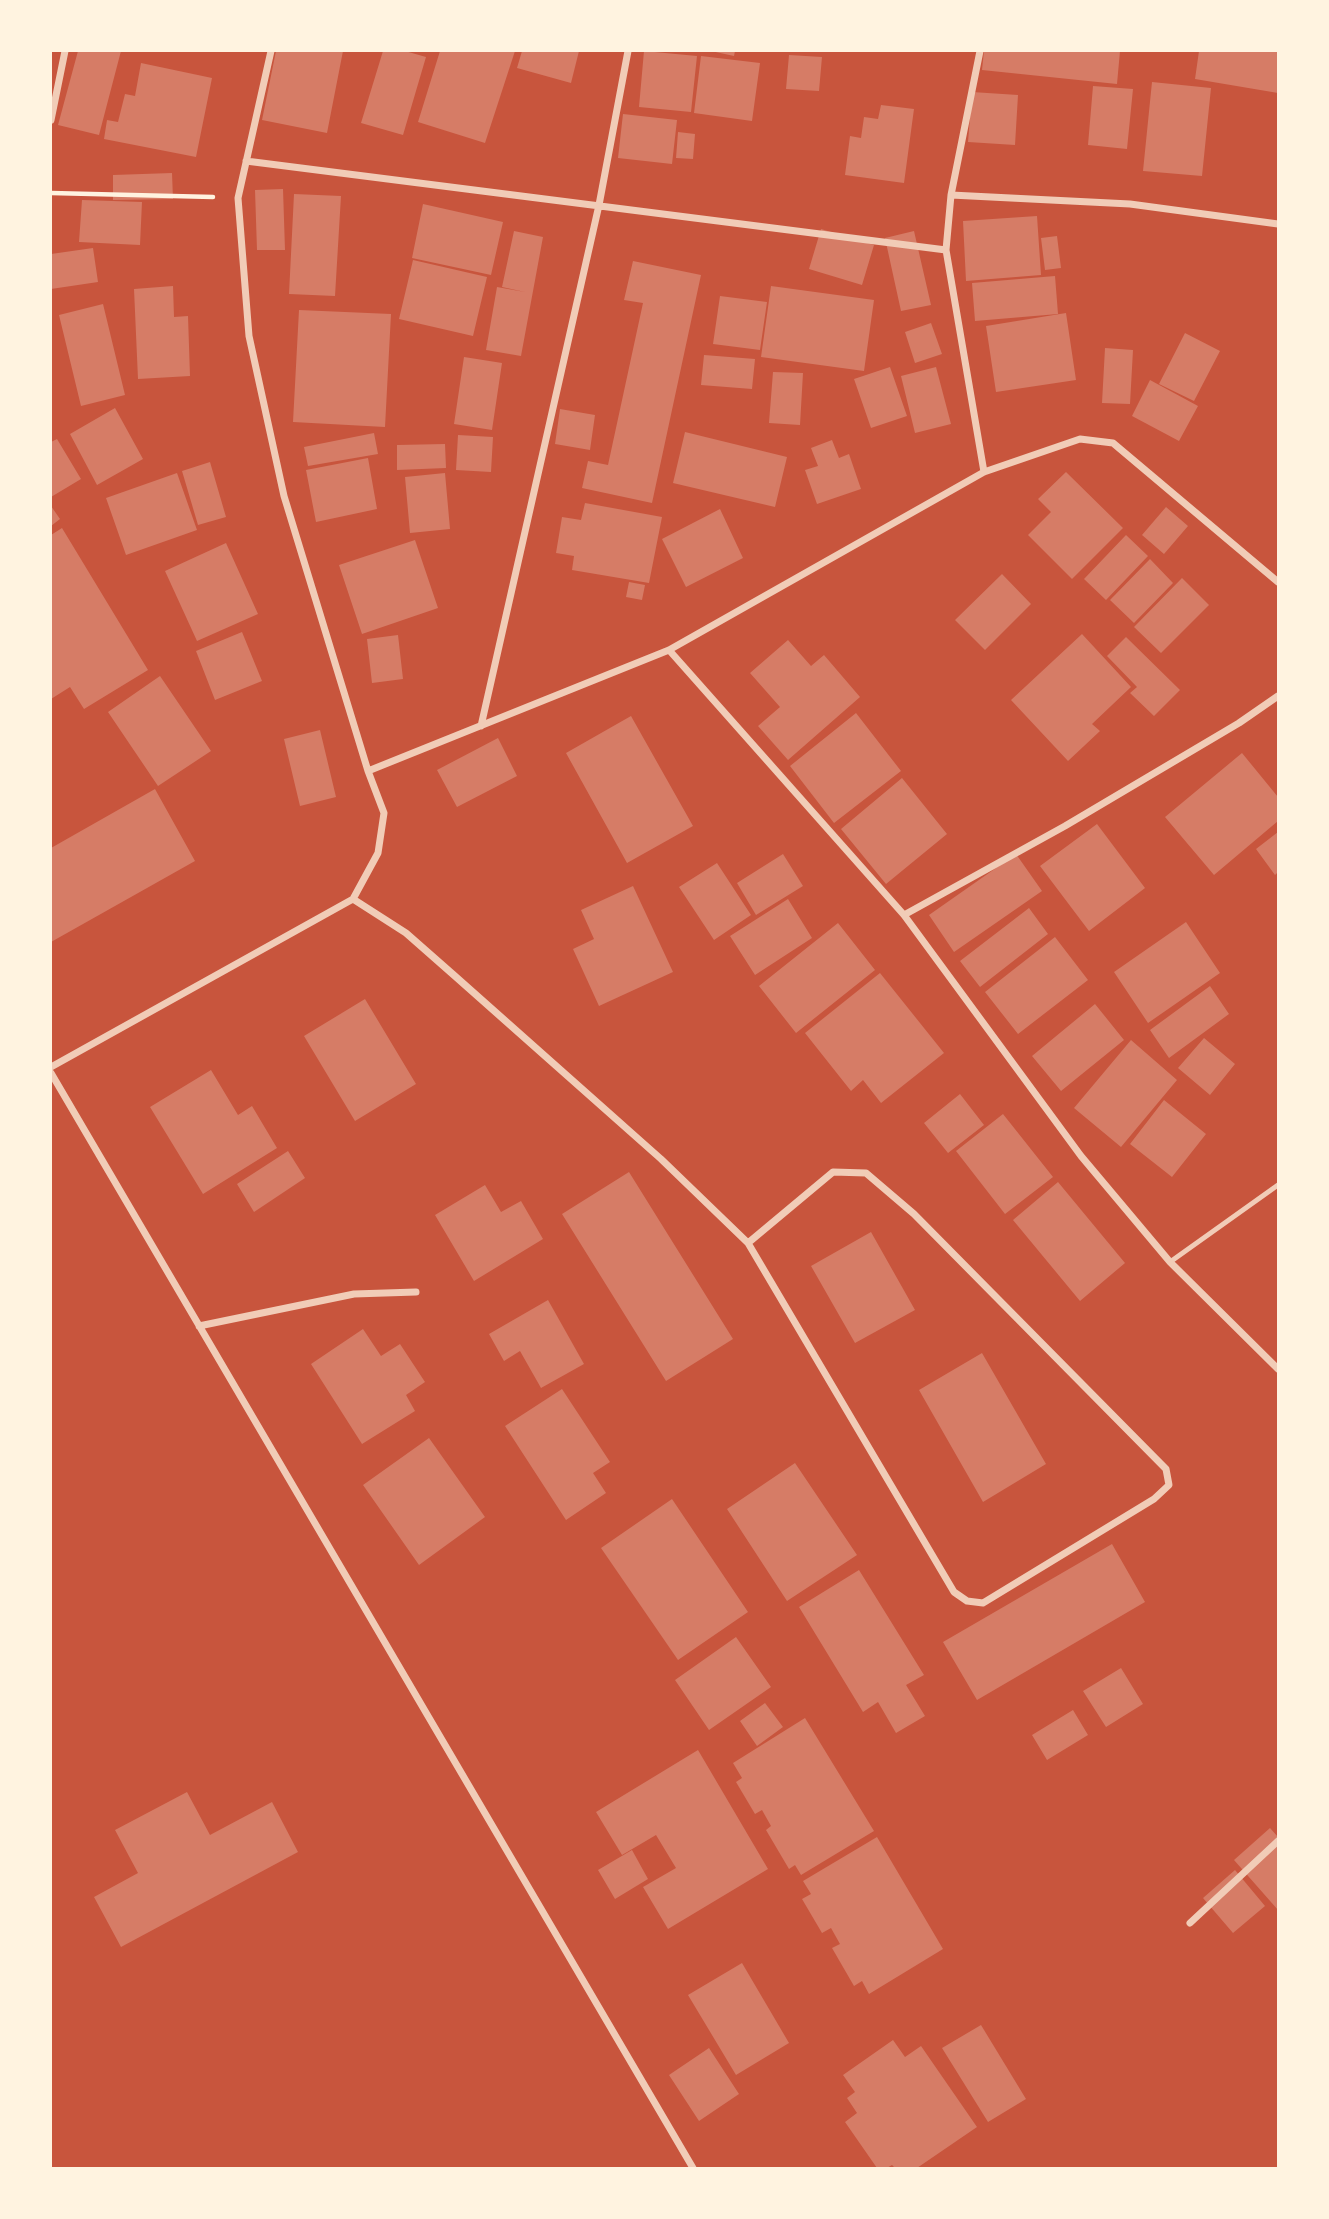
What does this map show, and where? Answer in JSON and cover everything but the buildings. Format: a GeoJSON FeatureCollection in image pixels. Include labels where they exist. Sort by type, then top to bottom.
{"type":"FeatureCollection","features":[{"type":"Feature","properties":{"kind":"street"},"geometry":{"type":"LineString","coordinates":[[51,120],[65,51]]}},
{"type":"Feature","properties":{"kind":"street"},"geometry":{"type":"LineString","coordinates":[[51,1067],[353,899],[379,853],[384,813],[368,771],[284,496],[249,336],[238,198],[271,51]]}},
{"type":"Feature","properties":{"kind":"street"},"geometry":{"type":"LineString","coordinates":[[481,726],[599,205],[628,51]]}},
{"type":"Feature","properties":{"kind":"street"},"geometry":{"type":"LineString","coordinates":[[980,51],[951,195],[946,250],[984,472]]}},
{"type":"Feature","properties":{"kind":"street"},"geometry":{"type":"LineString","coordinates":[[246,160],[946,250]]}},
{"type":"Feature","properties":{"kind":"street"},"geometry":{"type":"LineString","coordinates":[[951,195],[1130,204],[1278,224]]}},
{"type":"Feature","properties":{"kind":"street"},"geometry":{"type":"LineString","coordinates":[[368,771],[669,650],[984,472],[1080,439],[1113,443],[1278,582]]}},
{"type":"Feature","properties":{"kind":"street"},"geometry":{"type":"LineString","coordinates":[[669,650],[904,915],[1081,1156],[1170,1262],[1278,1369]]}},
{"type":"Feature","properties":{"kind":"street"},"geometry":{"type":"LineString","coordinates":[[904,915],[1065,826],[1238,723],[1278,696]]}},
{"type":"Feature","properties":{"kind":"street"},"geometry":{"type":"LineString","coordinates":[[353,899],[406,933],[661,1159],[748,1243],[954,1592],[967,1601],[983,1603],[1154,1499],[1169,1485],[1166,1469],[914,1214],[866,1173],[833,1172],[748,1243]]}},
{"type":"Feature","properties":{"kind":"street"},"geometry":{"type":"LineString","coordinates":[[51,1073],[692,2168]]}},
{"type":"Feature","properties":{"kind":"street"},"geometry":{"type":"LineString","coordinates":[[199,1326],[354,1294],[416,1292]]}},
{"type":"Feature","properties":{"kind":"street"},"geometry":{"type":"LineString","coordinates":[[1190,1923],[1278,1840]]}},
{"type":"Feature","properties":{"kind":"lane"},"geometry":{"type":"LineString","coordinates":[[1170,1262],[1278,1185]]}},
{"type":"Feature","properties":{"kind":"path"},"geometry":{"type":"LineString","coordinates":[[51,193],[238,198]]}}]}
